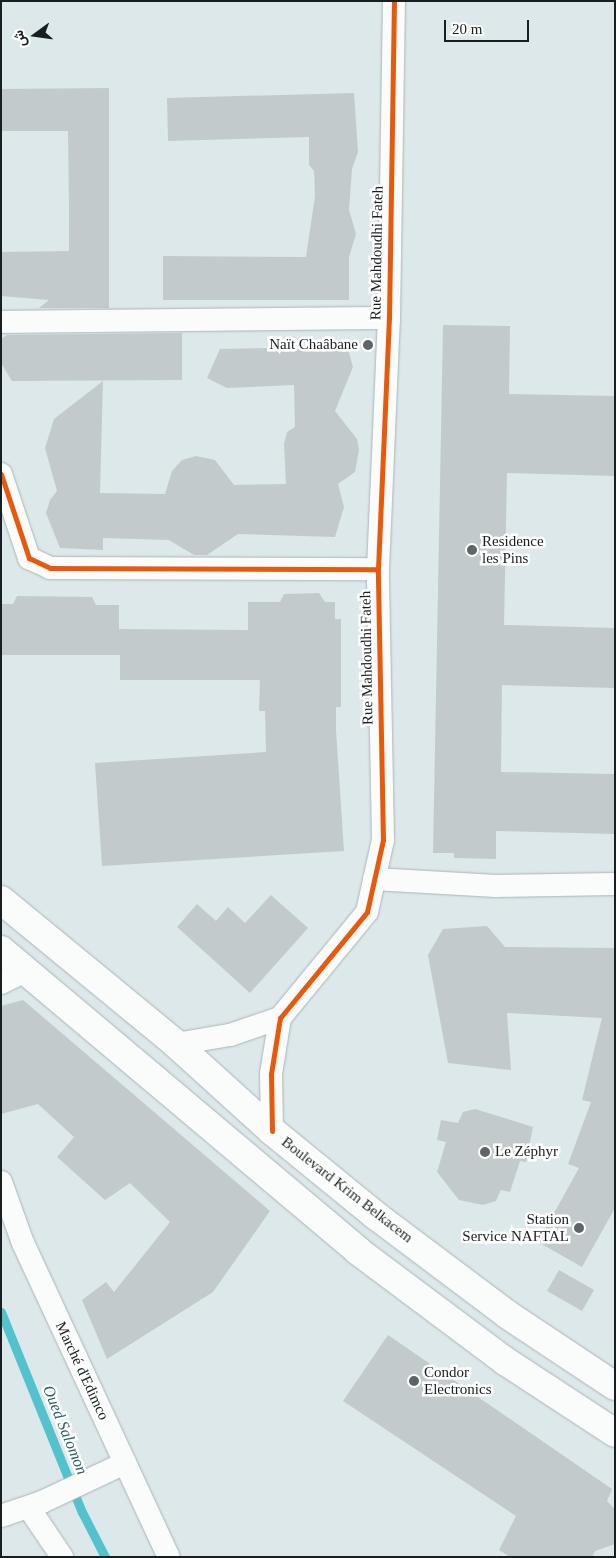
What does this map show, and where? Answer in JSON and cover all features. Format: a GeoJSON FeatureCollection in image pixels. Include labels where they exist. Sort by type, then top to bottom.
{"type":"FeatureCollection","features":[{"type":"Feature","properties":{"kind":"main road","name":"Boulevard Krim Belkacem"},"geometry":{"type":"LineString","coordinates":[[4,907],[176,1044],[272,1131],[375,1215],[508,1315],[615,1386]]}},
{"type":"Feature","properties":{"kind":"main road"},"geometry":{"type":"LineString","coordinates":[[1,950],[358,1251],[505,1361],[615,1433]]}},
{"type":"Feature","properties":{"kind":"street","name":"Rue Mahdoudhi Fateh"},"geometry":{"type":"LineString","coordinates":[[280,1018],[367,912],[383,840],[378,570],[389,318],[394,1]]}},
{"type":"Feature","properties":{"kind":"street"},"geometry":{"type":"LineString","coordinates":[[1,322],[389,318]]}},
{"type":"Feature","properties":{"kind":"street"},"geometry":{"type":"LineString","coordinates":[[1,474],[29,558],[50,568],[378,570]]}},
{"type":"Feature","properties":{"kind":"street"},"geometry":{"type":"LineString","coordinates":[[374,879],[496,886],[615,884]]}},
{"type":"Feature","properties":{"kind":"street"},"geometry":{"type":"LineString","coordinates":[[1,983],[26,971]]}},
{"type":"Feature","properties":{"kind":"street"},"geometry":{"type":"LineString","coordinates":[[176,1044],[230,1035],[280,1018],[271,1074],[272,1131]]}},
{"type":"Feature","properties":{"kind":"street","name":"Marché d'Edimco"},"geometry":{"type":"LineString","coordinates":[[1,1182],[23,1244],[118,1467],[169,1557]]}},
{"type":"Feature","properties":{"kind":"street"},"geometry":{"type":"LineString","coordinates":[[1,1516],[35,1505],[118,1467]]}},
{"type":"Feature","properties":{"kind":"street"},"geometry":{"type":"LineString","coordinates":[[35,1505],[62,1557]]}},
{"type":"Feature","properties":{"kind":"building"},"geometry":{"type":"Polygon","coordinates":[[[109,88],[109,308],[39,308],[49,300],[1,296],[1,252],[69,251],[69,209],[68,131],[1,131],[1,89],[109,88]]]}},
{"type":"Feature","properties":{"kind":"building"},"geometry":{"type":"Polygon","coordinates":[[[354,93],[358,152],[352,169],[349,210],[356,234],[349,257],[349,300],[163,300],[163,256],[306,257],[315,196],[314,171],[309,165],[309,137],[168,141],[167,98],[354,93]]]}},
{"type":"Feature","properties":{"kind":"building","name":"Residence les Pins"},"geometry":{"type":"Polygon","coordinates":[[[443,325],[510,326],[509,394],[615,396],[615,476],[507,473],[504,625],[615,628],[615,688],[502,685],[501,772],[615,774],[615,834],[496,831],[496,859],[454,858],[454,853],[433,853],[443,325]]]}},
{"type":"Feature","properties":{"kind":"building"},"geometry":{"type":"Polygon","coordinates":[[[182,333],[182,380],[12,381],[1,363],[1,339],[7,335],[182,333]]]}},
{"type":"Feature","properties":{"kind":"building"},"geometry":{"type":"Polygon","coordinates":[[[347,346],[353,367],[335,411],[357,439],[359,450],[355,472],[338,484],[344,507],[335,537],[238,534],[207,555],[194,555],[169,540],[103,538],[103,550],[60,548],[46,513],[50,500],[57,491],[45,448],[54,419],[103,381],[100,493],[165,494],[172,471],[182,460],[196,456],[215,460],[234,485],[286,484],[284,444],[287,432],[295,427],[294,385],[227,388],[207,378],[220,349],[347,346]]]}},
{"type":"Feature","properties":{"kind":"building"},"geometry":{"type":"Polygon","coordinates":[[[319,593],[325,602],[335,602],[335,619],[341,619],[341,707],[336,707],[336,730],[344,851],[102,866],[95,763],[266,752],[265,711],[259,711],[260,680],[120,680],[120,655],[1,655],[1,604],[13,604],[17,596],[92,597],[96,605],[119,605],[119,629],[248,630],[248,602],[280,602],[284,594],[319,593]]]}},
{"type":"Feature","properties":{"kind":"building"},"geometry":{"type":"Polygon","coordinates":[[[271,895],[308,928],[250,993],[177,927],[197,904],[216,921],[228,907],[245,923],[271,895]]]}},
{"type":"Feature","properties":{"kind":"building"},"geometry":{"type":"Polygon","coordinates":[[[487,926],[505,947],[615,948],[615,1208],[582,1267],[538,1242],[579,1168],[568,1164],[591,1102],[582,1100],[602,1018],[507,1013],[511,1070],[448,1063],[428,955],[443,929],[487,926]]]}},
{"type":"Feature","properties":{"kind":"building"},"geometry":{"type":"Polygon","coordinates":[[[23,1000],[270,1211],[213,1292],[107,1359],[82,1300],[106,1282],[114,1292],[170,1222],[130,1183],[105,1200],[57,1157],[74,1137],[38,1104],[1,1114],[1,1006],[23,1000]]]}},
{"type":"Feature","properties":{"kind":"building","name":"Le Zéphyr"},"geometry":{"type":"Polygon","coordinates":[[[475,1109],[533,1127],[526,1162],[520,1161],[510,1192],[501,1190],[496,1201],[483,1205],[459,1200],[437,1172],[446,1142],[437,1140],[441,1120],[458,1123],[463,1112],[475,1109]]]}},
{"type":"Feature","properties":{"kind":"building"},"geometry":{"type":"Polygon","coordinates":[[[559,1270],[594,1290],[582,1311],[547,1291],[559,1270]]]}},
{"type":"Feature","properties":{"kind":"building"},"geometry":{"type":"Polygon","coordinates":[[[388,1335],[612,1489],[607,1501],[615,1509],[615,1544],[595,1551],[592,1557],[510,1557],[499,1550],[516,1516],[343,1401],[388,1335]]]}},
{"type":"Feature","properties":{"kind":"waterway","name":"Oued Salomon"},"geometry":{"type":"LineString","coordinates":[[1,1312],[82,1512],[105,1557]]}},
{"type":"Feature","properties":{"kind":"cycle path"},"geometry":{"type":"LineString","coordinates":[[272,1131],[271,1074],[280,1018],[367,912],[383,840],[378,569],[389,318],[394,1]]}},
{"type":"Feature","properties":{"kind":"cycle path"},"geometry":{"type":"LineString","coordinates":[[1,474],[29,558],[50,568],[378,569]]}},
{"type":"Feature","properties":{"kind":"place","name":"Naït Chaâbane"},"geometry":{"type":"Point","coordinates":[368,345]}},
{"type":"Feature","properties":{"kind":"place","name":"Residence les Pins"},"geometry":{"type":"Point","coordinates":[472,550]}},
{"type":"Feature","properties":{"kind":"place","name":"Le Zéphyr"},"geometry":{"type":"Point","coordinates":[485,1152]}},
{"type":"Feature","properties":{"kind":"place","name":"Station Service NAFTAL"},"geometry":{"type":"Point","coordinates":[579,1228]}},
{"type":"Feature","properties":{"kind":"place","name":"Condor Electronics"},"geometry":{"type":"Point","coordinates":[414,1381]}}]}
